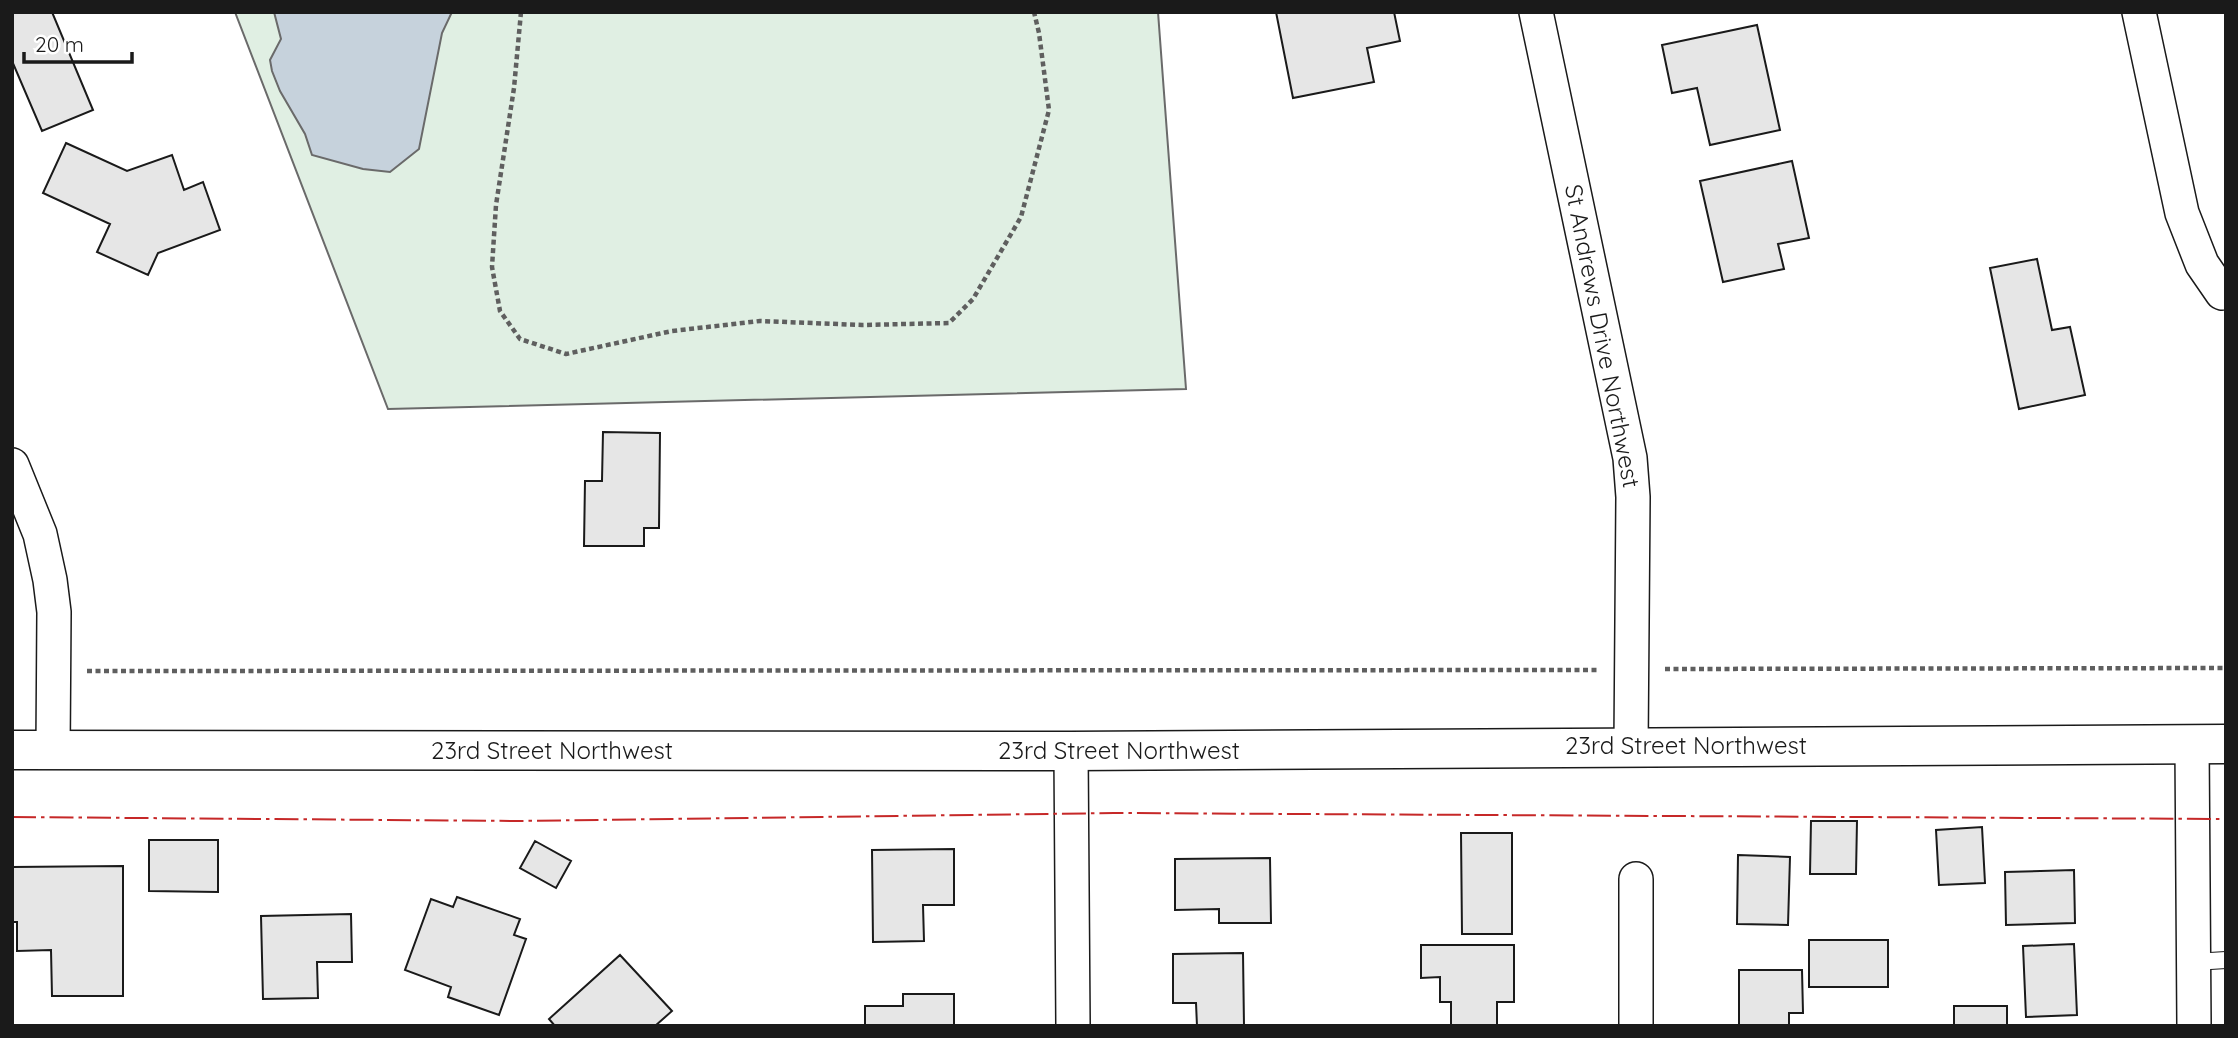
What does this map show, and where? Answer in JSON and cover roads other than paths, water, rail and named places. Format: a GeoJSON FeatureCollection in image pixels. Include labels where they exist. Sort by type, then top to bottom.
{"type":"FeatureCollection","features":[{"type":"Feature","properties":{"kind":"street","name":"St Andrews Drive Northwest"},"geometry":{"type":"LineString","coordinates":[[1536,12],[1630,458],[1633,497],[1631,747]]}},
{"type":"Feature","properties":{"kind":"street"},"geometry":{"type":"LineString","coordinates":[[2139,12],[2182,213],[2202,264],[2222,293]]}},
{"type":"Feature","properties":{"kind":"street"},"geometry":{"type":"LineString","coordinates":[[12,465],[40,534],[50,580],[54,612],[53,750]]}},
{"type":"Feature","properties":{"kind":"street"},"geometry":{"type":"LineString","coordinates":[[2194,1026],[2210,961],[2209,744]]}},
{"type":"Feature","properties":{"kind":"street","name":"23rd Street Northwest"},"geometry":{"type":"LineString","coordinates":[[12,750],[1071,751],[2209,744]]}},
{"type":"Feature","properties":{"kind":"street"},"geometry":{"type":"LineString","coordinates":[[1071,751],[1073,1026]]}},
{"type":"Feature","properties":{"kind":"street"},"geometry":{"type":"LineString","coordinates":[[1636,879],[1636,1026]]}}]}
